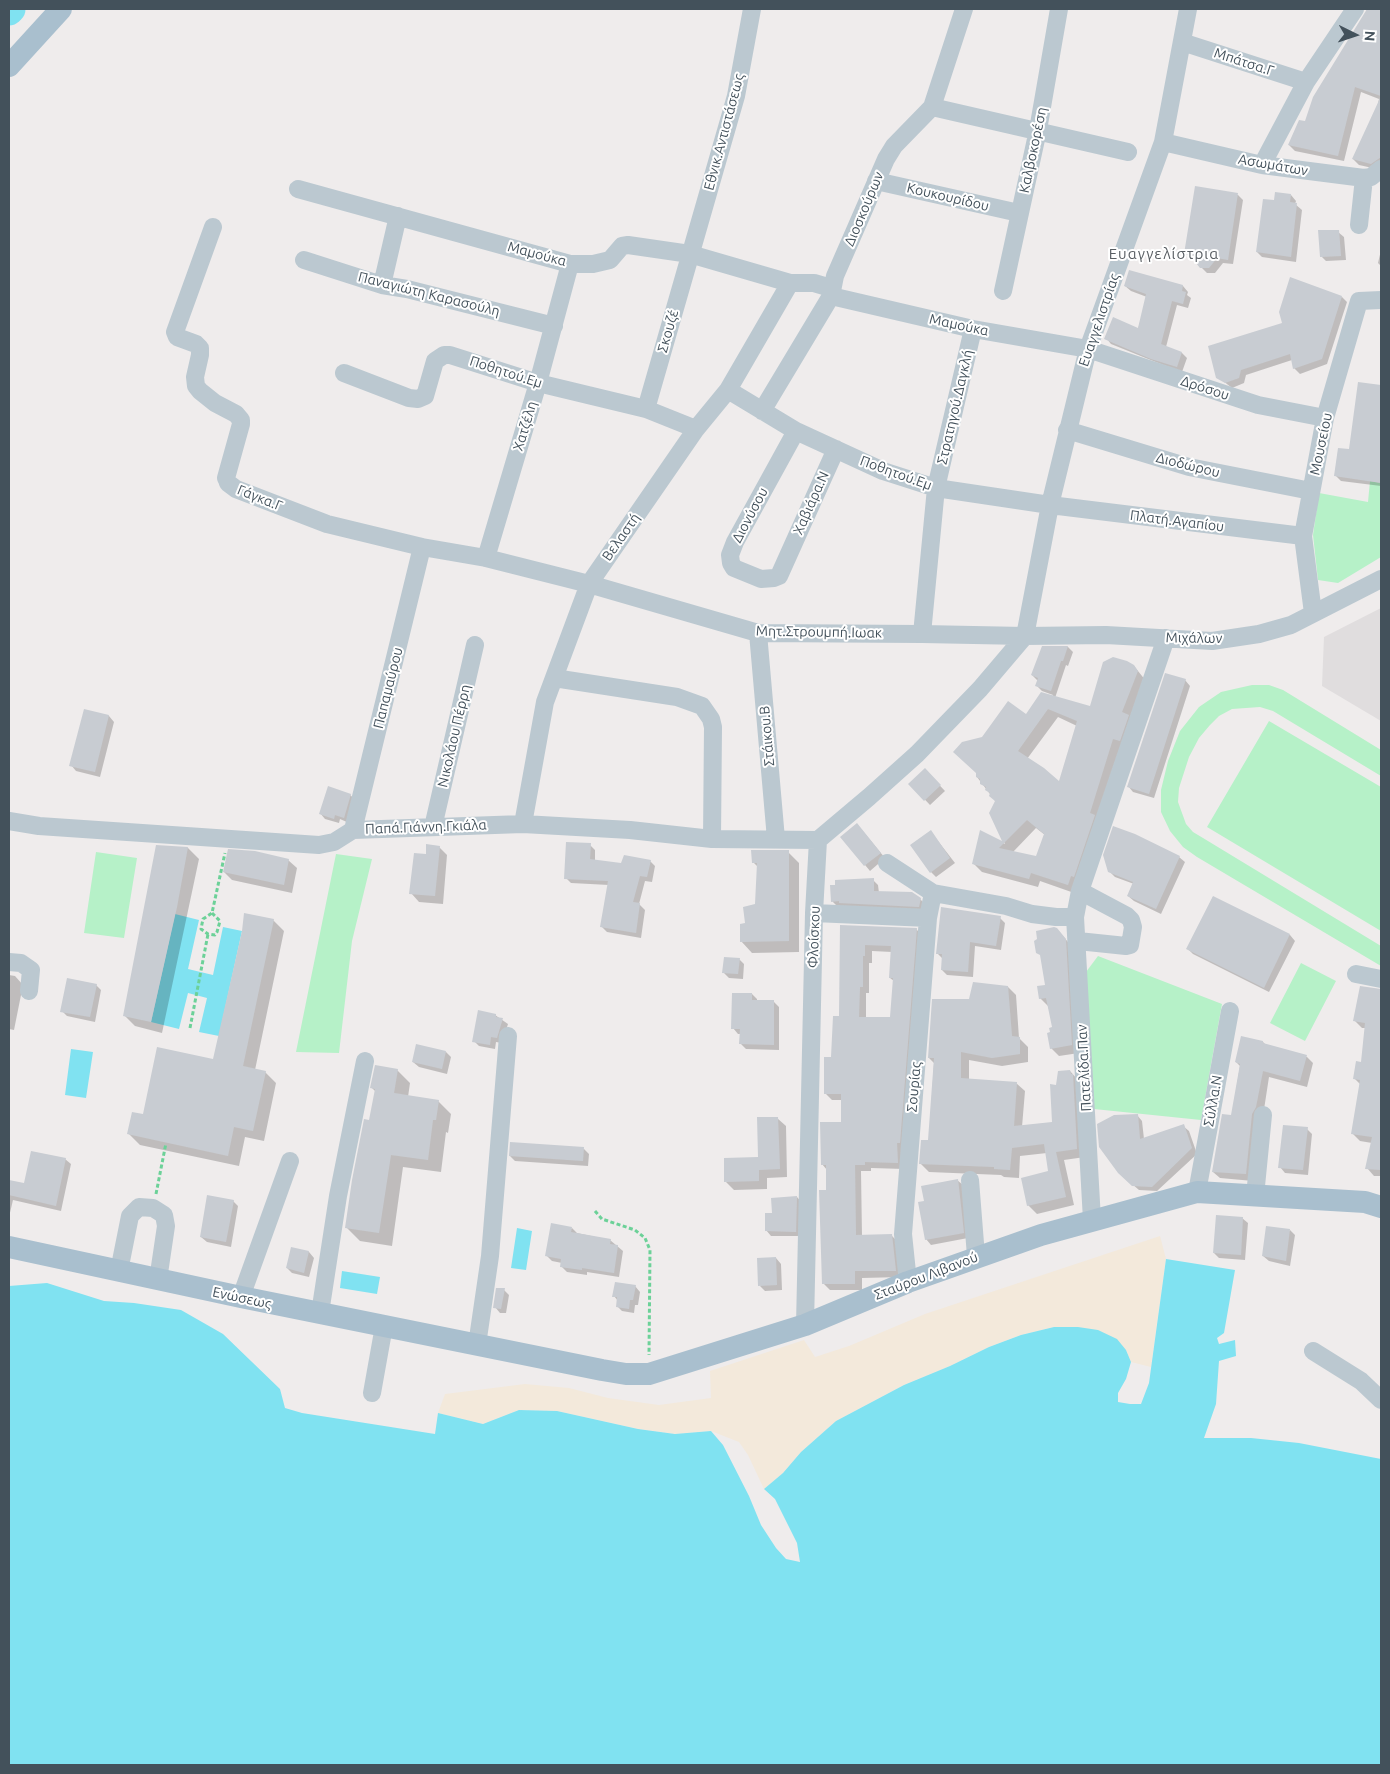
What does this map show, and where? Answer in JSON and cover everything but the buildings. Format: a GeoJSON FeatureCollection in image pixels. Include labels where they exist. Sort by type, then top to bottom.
{"type":"FeatureCollection","features":[{"type":"Feature","properties":{"kind":"main road"},"geometry":{"type":"LineString","coordinates":[[9,49],[45,9]]}},
{"type":"Feature","properties":{"kind":"main road"},"geometry":{"type":"LineString","coordinates":[[9,66],[60,9]]}},
{"type":"Feature","properties":{"kind":"main road","name":"Σταύρου Λιβανού"},"geometry":{"type":"LineString","coordinates":[[477,1345],[626,1374],[649,1374],[805,1325],[976,1256],[1092,1220],[1197,1192],[1365,1202],[1381,1206]]}},
{"type":"Feature","properties":{"kind":"main road","name":"Ενώσεως"},"geometry":{"type":"LineString","coordinates":[[9,1247],[241,1298],[477,1345]]}},
{"type":"Feature","properties":{"kind":"street","name":"Εθνικ.Αντιστάσεως"},"geometry":{"type":"LineString","coordinates":[[690,254],[736,96],[752,9]]}},
{"type":"Feature","properties":{"kind":"street","name":"Διοσκούρων"},"geometry":{"type":"LineString","coordinates":[[762,411],[831,292],[835,276],[886,158],[894,146],[932,107],[964,9]]}},
{"type":"Feature","properties":{"kind":"street","name":"Καλβοκορέση"},"geometry":{"type":"LineString","coordinates":[[1003,291],[1038,130],[1059,9]]}},
{"type":"Feature","properties":{"kind":"street","name":"Ευαγγελιστρίας"},"geometry":{"type":"LineString","coordinates":[[1025,636],[1050,505],[1088,349],[1163,142],[1188,9]]}},
{"type":"Feature","properties":{"kind":"street"},"geometry":{"type":"LineString","coordinates":[[1262,165],[1306,82],[1353,9]]}},
{"type":"Feature","properties":{"kind":"street","name":"Μπάτσα.Γ"},"geometry":{"type":"LineString","coordinates":[[1182,42],[1306,82]]}},
{"type":"Feature","properties":{"kind":"street"},"geometry":{"type":"LineString","coordinates":[[932,107],[1128,152]]}},
{"type":"Feature","properties":{"kind":"street","name":"Ασωμάτων"},"geometry":{"type":"LineString","coordinates":[[1163,142],[1262,165],[1364,178]]}},
{"type":"Feature","properties":{"kind":"street"},"geometry":{"type":"LineString","coordinates":[[1359,225],[1364,178],[1371,177],[1381,169]]}},
{"type":"Feature","properties":{"kind":"street","name":"Κουκουρίδου"},"geometry":{"type":"LineString","coordinates":[[876,181],[1019,213]]}},
{"type":"Feature","properties":{"kind":"street","name":"Μαμούκα"},"geometry":{"type":"LineString","coordinates":[[298,189],[570,264],[593,264],[610,260],[622,246],[628,245],[690,254],[790,282],[814,282],[831,292],[973,329],[1088,349]]}},
{"type":"Feature","properties":{"kind":"street"},"geometry":{"type":"LineString","coordinates":[[382,285],[398,216]]}},
{"type":"Feature","properties":{"kind":"street","name":"Γάγκα.Γ"},"geometry":{"type":"LineString","coordinates":[[213,227],[174,332],[177,337],[196,344],[201,350],[195,377],[196,386],[215,403],[236,414],[240,420],[241,424],[226,478],[228,484],[236,489],[327,524],[422,546],[486,558],[589,584]]}},
{"type":"Feature","properties":{"kind":"street","name":"Σκουζέ"},"geometry":{"type":"LineString","coordinates":[[646,409],[690,254]]}},
{"type":"Feature","properties":{"kind":"street","name":"Παναγιώτη Καρασούλη"},"geometry":{"type":"LineString","coordinates":[[304,260],[382,285],[407,289],[554,326]]}},
{"type":"Feature","properties":{"kind":"street","name":"Χατζέλη"},"geometry":{"type":"LineString","coordinates":[[486,558],[538,383],[570,264]]}},
{"type":"Feature","properties":{"kind":"street","name":"Βελαστή"},"geometry":{"type":"LineString","coordinates":[[524,824],[545,702],[589,584],[696,429],[728,390],[790,282]]}},
{"type":"Feature","properties":{"kind":"street","name":"Μουσείου"},"geometry":{"type":"LineString","coordinates":[[1313,613],[1303,536],[1325,418],[1359,301],[1381,300]]}},
{"type":"Feature","properties":{"kind":"street","name":"Στρατηγού.Δαγκλή"},"geometry":{"type":"LineString","coordinates":[[922,634],[936,488],[973,329]]}},
{"type":"Feature","properties":{"kind":"street","name":"Δρόσου"},"geometry":{"type":"LineString","coordinates":[[1088,349],[1258,405],[1325,418]]}},
{"type":"Feature","properties":{"kind":"street","name":"Ποθητού.Εμ"},"geometry":{"type":"LineString","coordinates":[[344,373],[408,398],[418,399],[425,396],[435,361],[444,355],[450,355],[538,383],[646,409],[696,429]]}},
{"type":"Feature","properties":{"kind":"street","name":"Ποθητού.Εμ"},"geometry":{"type":"LineString","coordinates":[[728,390],[796,431],[883,471],[936,488],[1050,505]]}},
{"type":"Feature","properties":{"kind":"street","name":"Διοδώρου"},"geometry":{"type":"LineString","coordinates":[[1067,430],[1189,467],[1311,491]]}},
{"type":"Feature","properties":{"kind":"street","name":"Διονύσου"},"geometry":{"type":"LineString","coordinates":[[787,556],[779,576],[761,579],[734,568],[730,555],[735,542],[796,431]]}},
{"type":"Feature","properties":{"kind":"street","name":"Χαβιάρα.Ν"},"geometry":{"type":"LineString","coordinates":[[787,556],[836,449]]}},
{"type":"Feature","properties":{"kind":"street","name":"Πλατή.Αγαπίου"},"geometry":{"type":"LineString","coordinates":[[1050,505],[1303,536]]}},
{"type":"Feature","properties":{"kind":"street","name":"Παπαμαύρου"},"geometry":{"type":"LineString","coordinates":[[353,830],[422,546]]}},
{"type":"Feature","properties":{"kind":"street","name":"Μιχάλων"},"geometry":{"type":"LineString","coordinates":[[1025,636],[1106,634],[1212,641],[1234,638],[1274,630],[1291,624],[1381,579]]}},
{"type":"Feature","properties":{"kind":"street","name":"Μητ.Στρουμπή.Ιωακ"},"geometry":{"type":"LineString","coordinates":[[589,584],[758,633],[1025,636]]}},
{"type":"Feature","properties":{"kind":"street","name":"Στάικου.Β"},"geometry":{"type":"LineString","coordinates":[[758,633],[776,838]]}},
{"type":"Feature","properties":{"kind":"street"},"geometry":{"type":"LineString","coordinates":[[818,840],[869,798],[917,754],[980,689],[1025,636]]}},
{"type":"Feature","properties":{"kind":"street","name":"Πατελίδα.Παν"},"geometry":{"type":"LineString","coordinates":[[1092,1220],[1078,941],[1075,917],[1080,891],[1166,638]]}},
{"type":"Feature","properties":{"kind":"street","name":"Νικολάου Πέρρη"},"geometry":{"type":"LineString","coordinates":[[433,827],[475,646]]}},
{"type":"Feature","properties":{"kind":"street"},"geometry":{"type":"LineString","coordinates":[[554,678],[677,698],[702,706],[711,719],[713,727],[712,838]]}},
{"type":"Feature","properties":{"kind":"street","name":"Παπά.Γιάννη.Γκιάλα"},"geometry":{"type":"LineString","coordinates":[[9,821],[39,826],[319,845],[334,842],[353,830],[524,824],[630,830],[712,838],[818,840]]}},
{"type":"Feature","properties":{"kind":"street","name":"Φλοίσκου"},"geometry":{"type":"LineString","coordinates":[[805,1325],[814,913],[818,840]]}},
{"type":"Feature","properties":{"kind":"street"},"geometry":{"type":"LineString","coordinates":[[887,863],[933,894],[1006,906],[1032,914],[1075,917]]}},
{"type":"Feature","properties":{"kind":"street"},"geometry":{"type":"LineString","coordinates":[[1078,941],[1130,945],[1133,927],[1131,920],[1126,916],[1080,891]]}},
{"type":"Feature","properties":{"kind":"street","name":"Σουρίας"},"geometry":{"type":"LineString","coordinates":[[908,1282],[902,1234],[928,918],[933,894]]}},
{"type":"Feature","properties":{"kind":"street"},"geometry":{"type":"LineString","coordinates":[[814,913],[928,918]]}},
{"type":"Feature","properties":{"kind":"street"},"geometry":{"type":"LineString","coordinates":[[9,962],[21,964],[31,970],[29,991]]}},
{"type":"Feature","properties":{"kind":"street"},"geometry":{"type":"LineString","coordinates":[[1356,974],[1381,978]]}},
{"type":"Feature","properties":{"kind":"street","name":"Σύλλα.Ν"},"geometry":{"type":"LineString","coordinates":[[1197,1192],[1230,1011]]}},
{"type":"Feature","properties":{"kind":"street"},"geometry":{"type":"LineString","coordinates":[[477,1345],[490,1256],[508,1036]]}},
{"type":"Feature","properties":{"kind":"street"},"geometry":{"type":"LineString","coordinates":[[320,1313],[338,1196],[365,1061]]}},
{"type":"Feature","properties":{"kind":"street"},"geometry":{"type":"LineString","coordinates":[[1255,1196],[1263,1115]]}},
{"type":"Feature","properties":{"kind":"street"},"geometry":{"type":"LineString","coordinates":[[241,1298],[290,1161]]}},
{"type":"Feature","properties":{"kind":"street"},"geometry":{"type":"LineString","coordinates":[[970,1180],[976,1256]]}},
{"type":"Feature","properties":{"kind":"street"},"geometry":{"type":"LineString","coordinates":[[119,1271],[130,1216],[139,1207],[154,1208],[164,1215],[166,1226],[158,1280]]}},
{"type":"Feature","properties":{"kind":"street"},"geometry":{"type":"LineString","coordinates":[[372,1393],[384,1326]]}},
{"type":"Feature","properties":{"kind":"street"},"geometry":{"type":"LineString","coordinates":[[1312,1351],[1361,1381],[1381,1400]]}},
{"type":"Feature","properties":{"kind":"path"},"geometry":{"type":"LineString","coordinates":[[212,912],[220,921],[217,932],[215,934],[208,934],[202,929],[203,919],[212,912],[228,838]]}},
{"type":"Feature","properties":{"kind":"path"},"geometry":{"type":"LineString","coordinates":[[190,1028],[208,934]]}},
{"type":"Feature","properties":{"kind":"path"},"geometry":{"type":"LineString","coordinates":[[154,1208],[166,1143]]}},
{"type":"Feature","properties":{"kind":"path"},"geometry":{"type":"LineString","coordinates":[[595,1211],[602,1219],[635,1230],[645,1238],[650,1250],[649,1374]]}},
{"type":"Feature","properties":{"kind":"shaded area"},"geometry":{"type":"Polygon","coordinates":[[[1381,608],[1381,721],[1322,686],[1324,637],[1381,608]]]}},
{"type":"Feature","properties":{"kind":"green space"},"geometry":{"type":"Polygon","coordinates":[[[1370,481],[1381,483],[1381,557],[1338,583],[1318,580],[1313,535],[1319,493],[1368,502],[1370,481]]]}},
{"type":"Feature","properties":{"kind":"green space"},"geometry":{"type":"Polygon","coordinates":[[[1252,685],[1269,685],[1283,690],[1381,750],[1381,776],[1273,711],[1260,707],[1232,709],[1219,716],[1210,725],[1199,738],[1189,757],[1179,788],[1178,802],[1186,824],[1193,832],[1381,946],[1381,966],[1197,857],[1183,847],[1170,831],[1161,812],[1161,790],[1168,761],[1180,731],[1199,707],[1221,692],[1252,685]]]}},
{"type":"Feature","properties":{"kind":"green space"},"geometry":{"type":"Polygon","coordinates":[[[1269,721],[1381,787],[1381,931],[1207,827],[1269,721]]]}},
{"type":"Feature","properties":{"kind":"green space"},"geometry":{"type":"Polygon","coordinates":[[[96,852],[137,858],[124,938],[84,933],[96,852]]]}},
{"type":"Feature","properties":{"kind":"green space"},"geometry":{"type":"Polygon","coordinates":[[[336,854],[372,859],[352,941],[339,1053],[296,1052],[336,854]]]}},
{"type":"Feature","properties":{"kind":"green space"},"geometry":{"type":"Polygon","coordinates":[[[1098,956],[1222,1004],[1201,1120],[1094,1109],[1086,972],[1098,956]]]}},
{"type":"Feature","properties":{"kind":"green space"},"geometry":{"type":"Polygon","coordinates":[[[1301,963],[1336,981],[1305,1041],[1270,1023],[1301,963]]]}},
{"type":"Feature","properties":{"kind":"sand"},"geometry":{"type":"Polygon","coordinates":[[[1160,1236],[1166,1259],[1151,1367],[1131,1362],[1126,1350],[1054,1327],[1021,1335],[989,1347],[904,1385],[836,1421],[764,1489],[748,1455],[739,1442],[711,1431],[676,1434],[638,1429],[557,1411],[519,1410],[483,1424],[438,1413],[445,1394],[525,1384],[569,1388],[608,1398],[659,1405],[711,1398],[710,1371],[804,1340],[815,1357],[849,1346],[925,1314],[1160,1236]]]}},
{"type":"Feature","properties":{"kind":"water"},"geometry":{"type":"Polygon","coordinates":[[[175,914],[199,920],[188,969],[213,975],[223,927],[242,931],[219,1036],[199,1032],[207,998],[188,993],[179,1029],[151,1022],[175,914]]]}},
{"type":"Feature","properties":{"kind":"water"},"geometry":{"type":"Polygon","coordinates":[[[71,1049],[93,1052],[86,1098],[65,1095],[71,1049]]]}},
{"type":"Feature","properties":{"kind":"water"},"geometry":{"type":"Polygon","coordinates":[[[517,1228],[532,1231],[526,1270],[511,1268],[517,1228]]]}},
{"type":"Feature","properties":{"kind":"water"},"geometry":{"type":"Polygon","coordinates":[[[1166,1259],[1235,1270],[1224,1333],[1217,1338],[1219,1344],[1235,1340],[1236,1356],[1219,1361],[1216,1404],[1204,1438],[1251,1438],[1299,1443],[1381,1459],[1381,1765],[9,1765],[9,1286],[47,1283],[104,1301],[181,1310],[223,1334],[280,1389],[285,1408],[302,1413],[435,1434],[438,1413],[483,1424],[519,1410],[557,1411],[638,1429],[675,1434],[711,1431],[723,1445],[749,1496],[761,1525],[776,1548],[786,1559],[800,1562],[797,1543],[775,1499],[764,1489],[836,1421],[904,1385],[989,1347],[1021,1335],[1054,1327],[1078,1327],[1098,1330],[1117,1339],[1126,1350],[1131,1362],[1126,1379],[1118,1393],[1118,1402],[1141,1404],[1149,1383],[1166,1259]]]}},
{"type":"Feature","properties":{"kind":"water"},"geometry":{"type":"Polygon","coordinates":[[[342,1271],[380,1277],[377,1294],[340,1288],[342,1271]]]}},
{"type":"Feature","properties":{"kind":"district","name":"Ευαγγελίστρια"},"geometry":{"type":"Point","coordinates":[1164,254]}}]}
